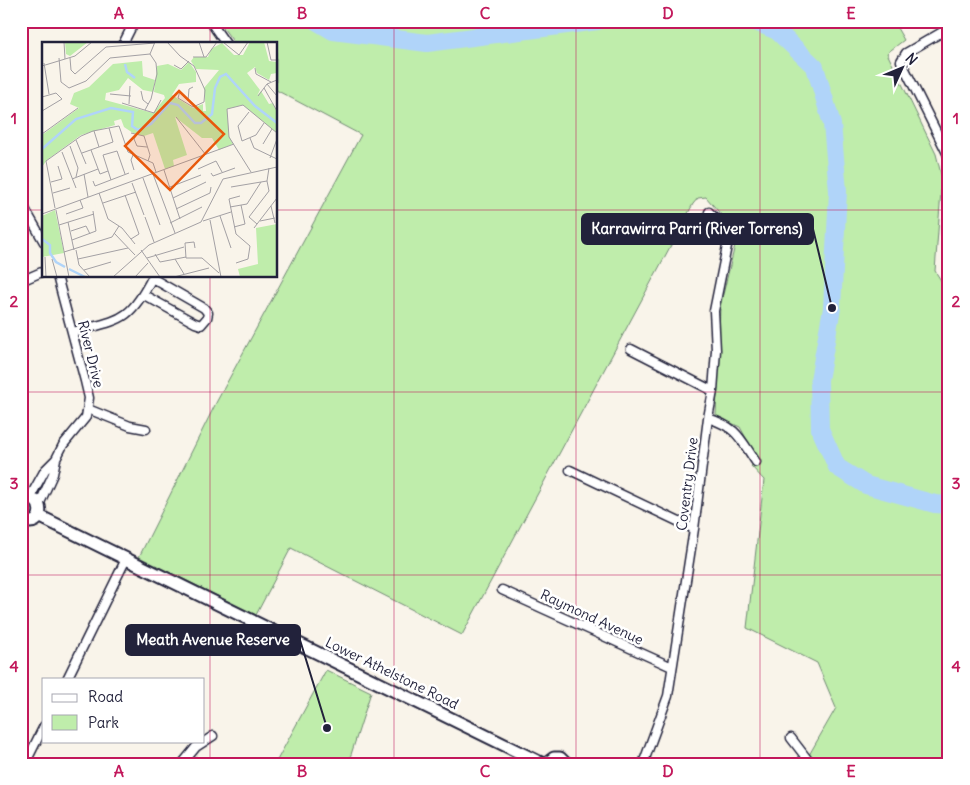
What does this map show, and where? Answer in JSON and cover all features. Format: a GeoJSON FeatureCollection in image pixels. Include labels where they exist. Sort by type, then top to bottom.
{"type":"FeatureCollection","features":[{"type":"Feature","properties":{"kind":"street"},"geometry":{"type":"LineString","coordinates":[[124,42],[137,21]]}},
{"type":"Feature","properties":{"kind":"street"},"geometry":{"type":"LineString","coordinates":[[210,21],[225,42]]}},
{"type":"Feature","properties":{"kind":"street"},"geometry":{"type":"LineString","coordinates":[[949,28],[906,53],[902,60],[949,157]]}},
{"type":"Feature","properties":{"kind":"street"},"geometry":{"type":"LineString","coordinates":[[21,202],[42,239]]}},
{"type":"Feature","properties":{"kind":"street","name":"Coventry Drive"},"geometry":{"type":"LineString","coordinates":[[643,764],[668,696],[713,391],[716,350],[714,311],[729,236],[722,225],[709,212]]}},
{"type":"Feature","properties":{"kind":"street"},"geometry":{"type":"LineString","coordinates":[[949,260],[949,271]]}},
{"type":"Feature","properties":{"kind":"street"},"geometry":{"type":"LineString","coordinates":[[21,281],[42,272]]}},
{"type":"Feature","properties":{"kind":"street","name":"River Drive"},"geometry":{"type":"LineString","coordinates":[[39,511],[53,474],[56,459],[63,445],[86,417],[89,398],[59,278]]}},
{"type":"Feature","properties":{"kind":"street"},"geometry":{"type":"LineString","coordinates":[[73,332],[119,319],[134,308],[144,295],[152,278]]}},
{"type":"Feature","properties":{"kind":"street"},"geometry":{"type":"LineString","coordinates":[[144,295],[195,323],[201,324],[207,318],[208,313],[204,308],[155,278]]}},
{"type":"Feature","properties":{"kind":"street"},"geometry":{"type":"LineString","coordinates":[[631,349],[713,391]]}},
{"type":"Feature","properties":{"kind":"street"},"geometry":{"type":"LineString","coordinates":[[88,409],[130,426],[146,429]]}},
{"type":"Feature","properties":{"kind":"street"},"geometry":{"type":"LineString","coordinates":[[708,418],[731,427],[756,462]]}},
{"type":"Feature","properties":{"kind":"street","name":"River Drive"},"geometry":{"type":"LineString","coordinates":[[25,501],[45,470],[56,459]]}},
{"type":"Feature","properties":{"kind":"street"},"geometry":{"type":"LineString","coordinates":[[570,470],[694,529]]}},
{"type":"Feature","properties":{"kind":"street","name":"Lower Athelstone Road"},"geometry":{"type":"LineString","coordinates":[[25,501],[34,500],[39,511],[126,559],[544,764]]}},
{"type":"Feature","properties":{"kind":"street"},"geometry":{"type":"LineString","coordinates":[[21,519],[33,522],[39,511]]}},
{"type":"Feature","properties":{"kind":"street"},"geometry":{"type":"LineString","coordinates":[[67,678],[126,559]]}},
{"type":"Feature","properties":{"kind":"street","name":"Raymond Avenue"},"geometry":{"type":"LineString","coordinates":[[502,590],[672,668]]}},
{"type":"Feature","properties":{"kind":"street"},"geometry":{"type":"LineString","coordinates":[[27,763],[42,730]]}},
{"type":"Feature","properties":{"kind":"street"},"geometry":{"type":"LineString","coordinates":[[205,741],[213,736]]}},
{"type":"Feature","properties":{"kind":"street"},"geometry":{"type":"LineString","coordinates":[[791,738],[811,764]]}},
{"type":"Feature","properties":{"kind":"street"},"geometry":{"type":"LineString","coordinates":[[182,764],[188,755],[204,742]]}},
{"type":"Feature","properties":{"kind":"street"},"geometry":{"type":"LineString","coordinates":[[544,764],[554,758],[560,758],[566,764]]}},
{"type":"Feature","properties":{"kind":"green space"},"geometry":{"type":"Polygon","coordinates":[[[218,21],[893,21],[904,40],[887,53],[936,154],[942,178],[935,271],[949,293],[949,764],[818,764],[809,755],[836,708],[817,663],[747,628],[764,480],[751,466],[758,460],[740,427],[716,416],[720,307],[736,241],[724,218],[706,197],[698,198],[693,204],[462,635],[291,548],[256,615],[139,557],[217,401],[361,135],[278,91],[278,42],[234,42],[218,21]]]}},
{"type":"Feature","properties":{"kind":"green space"},"geometry":{"type":"Polygon","coordinates":[[[326,670],[371,692],[348,764],[275,764],[326,670]]]}},
{"type":"Feature","properties":{"kind":"waterway"},"geometry":{"type":"LineString","coordinates":[[316,21],[333,31],[427,43],[598,21]]}},
{"type":"Feature","properties":{"kind":"waterway"},"geometry":{"type":"LineString","coordinates":[[753,21],[777,31],[815,67],[832,124],[838,191],[832,308],[819,380],[820,429],[837,467],[866,485],[935,504],[949,505]]}},
{"type":"Feature","properties":{"kind":"place","name":"Karrawirra Parri (River Torrens)"},"geometry":{"type":"Point","coordinates":[832,308]}},
{"type":"Feature","properties":{"kind":"place","name":"Meath Avenue Reserve"},"geometry":{"type":"Point","coordinates":[327,728]}}]}
